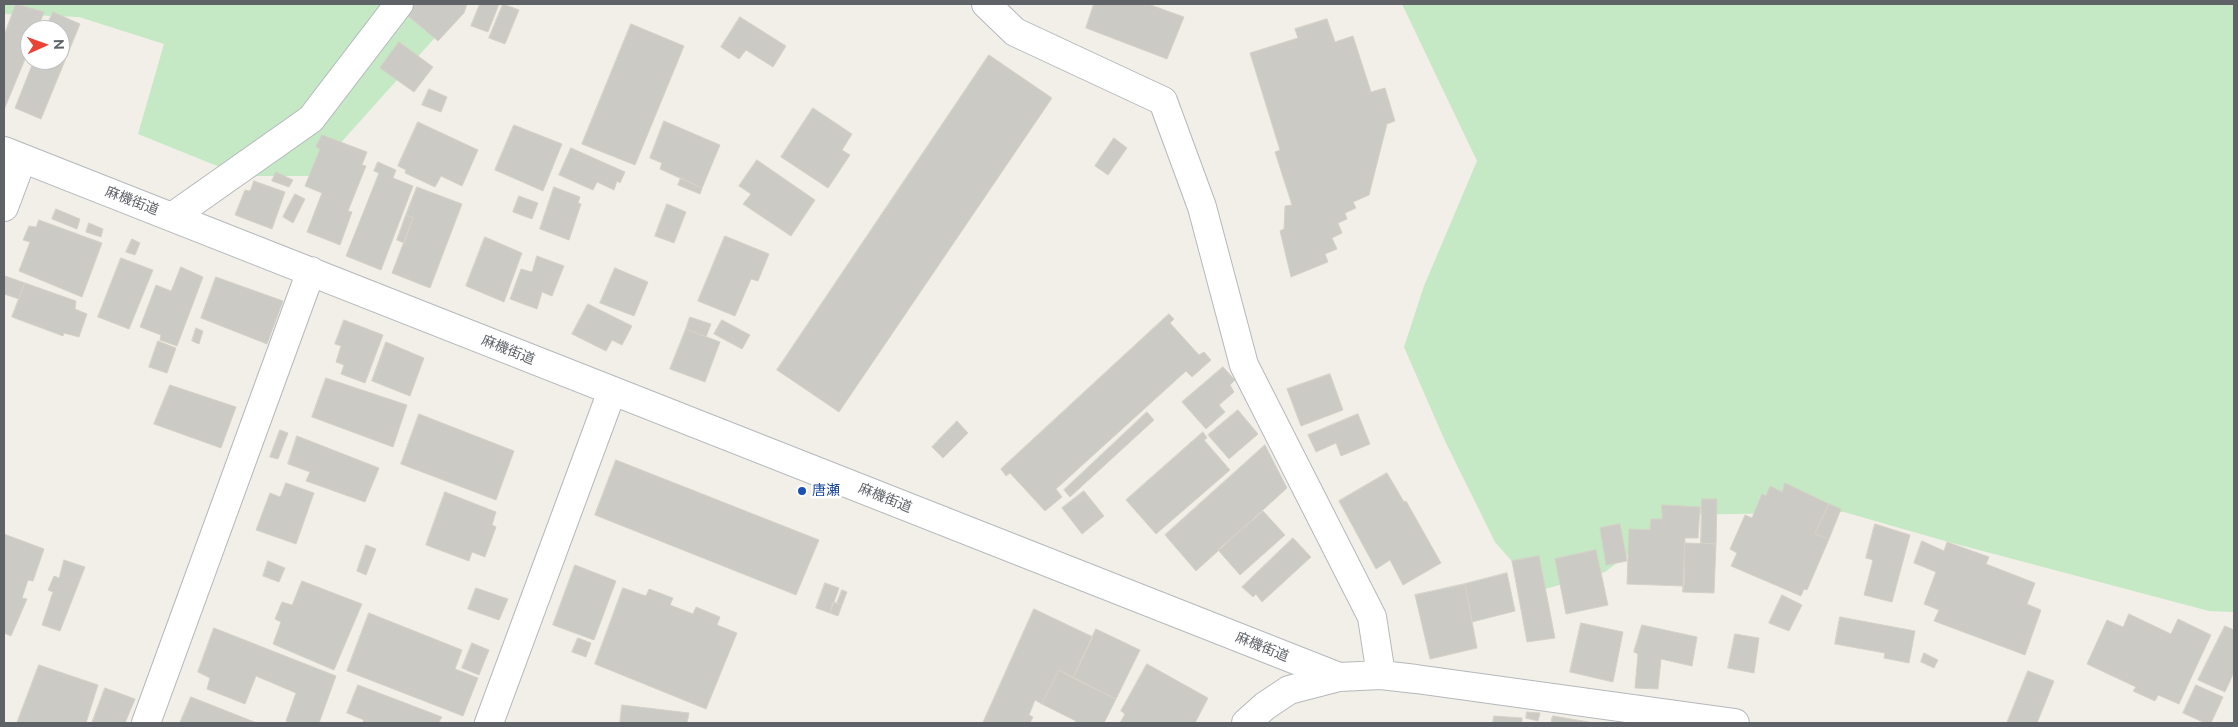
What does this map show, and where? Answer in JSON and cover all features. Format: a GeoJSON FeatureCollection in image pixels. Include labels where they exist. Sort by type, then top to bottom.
{"type":"FeatureCollection","features":[{"type":"Feature","properties":{"kind":"street"},"geometry":{"type":"LineString","coordinates":[[172,217],[310,119],[399,4]]}},
{"type":"Feature","properties":{"kind":"street"},"geometry":{"type":"LineString","coordinates":[[986,4],[1015,32],[1163,101],[1202,207],[1244,365],[1372,617],[1381,676]]}},
{"type":"Feature","properties":{"kind":"street"},"geometry":{"type":"LineString","coordinates":[[4,207],[13,155]]}},
{"type":"Feature","properties":{"kind":"street","name":"麻機街道"},"geometry":{"type":"LineString","coordinates":[[13,155],[1339,678],[1381,676],[1735,723]]}},
{"type":"Feature","properties":{"kind":"street"},"geometry":{"type":"LineString","coordinates":[[146,723],[311,272]]}},
{"type":"Feature","properties":{"kind":"street"},"geometry":{"type":"LineString","coordinates":[[489,723],[612,391]]}},
{"type":"Feature","properties":{"kind":"street"},"geometry":{"type":"LineString","coordinates":[[1246,723],[1265,706],[1289,690],[1339,678]]}},
{"type":"Feature","properties":{"kind":"green space"},"geometry":{"type":"Polygon","coordinates":[[[4,4],[465,4],[311,176],[242,176],[138,134],[164,44],[79,17],[4,14],[4,4]]]}},
{"type":"Feature","properties":{"kind":"green space"},"geometry":{"type":"Polygon","coordinates":[[[1402,4],[2234,4],[2234,612],[2209,611],[1945,541],[1844,512],[1680,515],[1605,572],[1538,591],[1495,542],[1445,441],[1404,347],[1424,286],[1477,161],[1402,4]]]}},
{"type":"Feature","properties":{"kind":"building"},"geometry":{"type":"Polygon","coordinates":[[[16,4],[44,12],[41,20],[20,20],[21,70],[4,110],[4,36],[16,4]]]}},
{"type":"Feature","properties":{"kind":"building"},"geometry":{"type":"Polygon","coordinates":[[[415,4],[467,4],[464,13],[438,41],[407,15],[415,4]]]}},
{"type":"Feature","properties":{"kind":"building"},"geometry":{"type":"Polygon","coordinates":[[[480,4],[499,4],[488,32],[471,26],[480,4]]]}},
{"type":"Feature","properties":{"kind":"building"},"geometry":{"type":"Polygon","coordinates":[[[503,4],[519,10],[505,44],[489,38],[503,4]]]}},
{"type":"Feature","properties":{"kind":"building"},"geometry":{"type":"Polygon","coordinates":[[[1094,4],[1148,4],[1184,17],[1167,59],[1086,28],[1094,4]]]}},
{"type":"Feature","properties":{"kind":"building"},"geometry":{"type":"Polygon","coordinates":[[[53,12],[80,24],[70,48],[70,20],[49,20],[53,12]]]}},
{"type":"Feature","properties":{"kind":"building"},"geometry":{"type":"Polygon","coordinates":[[[740,17],[786,46],[773,67],[746,50],[739,59],[721,47],[740,17]]]}},
{"type":"Feature","properties":{"kind":"building"},"geometry":{"type":"Polygon","coordinates":[[[1327,19],[1335,42],[1353,36],[1371,92],[1385,88],[1395,121],[1387,124],[1369,195],[1353,202],[1356,208],[1345,213],[1347,219],[1338,223],[1342,233],[1332,238],[1337,249],[1325,254],[1328,262],[1291,277],[1280,231],[1284,229],[1285,206],[1292,205],[1275,152],[1280,150],[1250,53],[1298,38],[1295,29],[1327,19]]]}},
{"type":"Feature","properties":{"kind":"building"},"geometry":{"type":"Polygon","coordinates":[[[631,24],[684,46],[635,165],[582,144],[631,24]]]}},
{"type":"Feature","properties":{"kind":"building"},"geometry":{"type":"Polygon","coordinates":[[[399,42],[433,67],[414,92],[380,68],[399,42]]]}},
{"type":"Feature","properties":{"kind":"building"},"geometry":{"type":"Polygon","coordinates":[[[989,55],[1052,98],[839,412],[777,370],[989,55]]]}},
{"type":"Feature","properties":{"kind":"building"},"geometry":{"type":"Polygon","coordinates":[[[30,70],[61,70],[41,119],[15,108],[30,70]]]}},
{"type":"Feature","properties":{"kind":"building"},"geometry":{"type":"Polygon","coordinates":[[[429,89],[447,97],[441,112],[422,105],[429,89]]]}},
{"type":"Feature","properties":{"kind":"building"},"geometry":{"type":"Polygon","coordinates":[[[813,108],[852,134],[842,150],[850,155],[828,188],[781,157],[813,108]]]}},
{"type":"Feature","properties":{"kind":"building"},"geometry":{"type":"Polygon","coordinates":[[[664,121],[720,145],[702,188],[660,169],[662,163],[650,158],[664,121]]]}},
{"type":"Feature","properties":{"kind":"building"},"geometry":{"type":"Polygon","coordinates":[[[418,122],[478,150],[462,186],[441,176],[435,187],[405,173],[406,170],[398,166],[418,122]]]}},
{"type":"Feature","properties":{"kind":"building"},"geometry":{"type":"Polygon","coordinates":[[[514,125],[562,144],[543,191],[495,170],[514,125]]]}},
{"type":"Feature","properties":{"kind":"building"},"geometry":{"type":"Polygon","coordinates":[[[322,135],[367,152],[362,165],[366,166],[348,211],[352,212],[340,245],[307,232],[322,193],[305,186],[320,149],[316,147],[322,135]]]}},
{"type":"Feature","properties":{"kind":"building"},"geometry":{"type":"Polygon","coordinates":[[[1114,138],[1127,148],[1108,175],[1095,166],[1114,138]]]}},
{"type":"Feature","properties":{"kind":"building"},"geometry":{"type":"Polygon","coordinates":[[[571,148],[625,172],[620,183],[617,181],[614,190],[597,182],[593,190],[559,175],[571,148]]]}},
{"type":"Feature","properties":{"kind":"building"},"geometry":{"type":"Polygon","coordinates":[[[757,160],[815,200],[791,236],[743,204],[751,194],[739,186],[757,160]]]}},
{"type":"Feature","properties":{"kind":"building"},"geometry":{"type":"Polygon","coordinates":[[[378,162],[396,170],[393,178],[413,186],[381,270],[346,256],[379,173],[374,171],[378,162]]]}},
{"type":"Feature","properties":{"kind":"building"},"geometry":{"type":"Polygon","coordinates":[[[276,172],[293,180],[289,187],[272,181],[276,172]]]}},
{"type":"Feature","properties":{"kind":"building"},"geometry":{"type":"Polygon","coordinates":[[[681,178],[702,188],[700,194],[678,185],[681,178]]]}},
{"type":"Feature","properties":{"kind":"building"},"geometry":{"type":"Polygon","coordinates":[[[254,181],[285,192],[272,229],[235,215],[245,190],[250,191],[254,181]]]}},
{"type":"Feature","properties":{"kind":"building"},"geometry":{"type":"Polygon","coordinates":[[[417,187],[462,204],[430,288],[392,273],[413,218],[406,215],[417,187]]]}},
{"type":"Feature","properties":{"kind":"building"},"geometry":{"type":"Polygon","coordinates":[[[554,187],[580,197],[578,203],[581,204],[569,240],[540,229],[554,187]]]}},
{"type":"Feature","properties":{"kind":"building"},"geometry":{"type":"Polygon","coordinates":[[[295,194],[305,199],[293,223],[283,217],[295,194]]]}},
{"type":"Feature","properties":{"kind":"building"},"geometry":{"type":"Polygon","coordinates":[[[519,196],[538,203],[532,219],[513,212],[519,196]]]}},
{"type":"Feature","properties":{"kind":"building"},"geometry":{"type":"Polygon","coordinates":[[[667,204],[686,212],[674,243],[655,236],[667,204]]]}},
{"type":"Feature","properties":{"kind":"building"},"geometry":{"type":"Polygon","coordinates":[[[56,209],[80,219],[77,229],[52,219],[56,209]]]}},
{"type":"Feature","properties":{"kind":"building"},"geometry":{"type":"Polygon","coordinates":[[[406,215],[413,218],[404,243],[397,240],[406,215]]]}},
{"type":"Feature","properties":{"kind":"building"},"geometry":{"type":"Polygon","coordinates":[[[39,220],[102,243],[82,297],[19,271],[30,242],[23,240],[29,226],[36,227],[39,220]]]}},
{"type":"Feature","properties":{"kind":"building"},"geometry":{"type":"Polygon","coordinates":[[[89,223],[103,229],[101,237],[86,232],[89,223]]]}},
{"type":"Feature","properties":{"kind":"building"},"geometry":{"type":"Polygon","coordinates":[[[725,236],[769,254],[758,281],[751,279],[735,316],[698,301],[725,236]]]}},
{"type":"Feature","properties":{"kind":"building"},"geometry":{"type":"Polygon","coordinates":[[[485,237],[522,253],[504,302],[466,286],[485,237]]]}},
{"type":"Feature","properties":{"kind":"building"},"geometry":{"type":"Polygon","coordinates":[[[132,239],[140,243],[135,255],[126,252],[132,239]]]}},
{"type":"Feature","properties":{"kind":"building"},"geometry":{"type":"Polygon","coordinates":[[[537,256],[564,266],[552,296],[542,292],[537,309],[510,299],[521,269],[532,272],[537,256]]]}},
{"type":"Feature","properties":{"kind":"building"},"geometry":{"type":"Polygon","coordinates":[[[121,258],[153,270],[129,329],[98,317],[121,258]]]}},
{"type":"Feature","properties":{"kind":"building"},"geometry":{"type":"Polygon","coordinates":[[[181,267],[203,277],[177,346],[160,340],[161,335],[140,327],[156,285],[171,291],[181,267]]]}},
{"type":"Feature","properties":{"kind":"building"},"geometry":{"type":"Polygon","coordinates":[[[615,268],[648,282],[634,316],[600,303],[615,268]]]}},
{"type":"Feature","properties":{"kind":"building"},"geometry":{"type":"Polygon","coordinates":[[[5,276],[25,283],[19,299],[4,294],[5,276]]]}},
{"type":"Feature","properties":{"kind":"building"},"geometry":{"type":"Polygon","coordinates":[[[216,277],[283,301],[267,344],[201,318],[216,277]]]}},
{"type":"Feature","properties":{"kind":"building"},"geometry":{"type":"Polygon","coordinates":[[[25,283],[76,301],[75,309],[87,314],[79,337],[64,333],[63,336],[12,317],[25,283]]]}},
{"type":"Feature","properties":{"kind":"building"},"geometry":{"type":"Polygon","coordinates":[[[588,304],[632,326],[622,345],[612,340],[606,351],[572,334],[588,304]]]}},
{"type":"Feature","properties":{"kind":"building"},"geometry":{"type":"Polygon","coordinates":[[[1169,314],[1174,319],[1170,323],[1199,355],[1204,352],[1211,360],[1192,377],[1186,371],[1056,489],[1062,497],[1045,511],[1010,473],[1006,476],[1001,469],[1169,314]]]}},
{"type":"Feature","properties":{"kind":"building"},"geometry":{"type":"Polygon","coordinates":[[[690,317],[711,324],[706,337],[686,329],[690,317]]]}},
{"type":"Feature","properties":{"kind":"building"},"geometry":{"type":"Polygon","coordinates":[[[344,320],[383,335],[365,383],[341,374],[344,365],[336,362],[341,346],[335,344],[344,320]]]}},
{"type":"Feature","properties":{"kind":"building"},"geometry":{"type":"Polygon","coordinates":[[[722,320],[750,335],[742,349],[714,334],[722,320]]]}},
{"type":"Feature","properties":{"kind":"building"},"geometry":{"type":"Polygon","coordinates":[[[196,328],[203,331],[199,344],[192,341],[196,328]]]}},
{"type":"Feature","properties":{"kind":"building"},"geometry":{"type":"Polygon","coordinates":[[[686,329],[720,342],[705,382],[670,369],[686,329]]]}},
{"type":"Feature","properties":{"kind":"building"},"geometry":{"type":"Polygon","coordinates":[[[158,341],[176,348],[167,373],[149,367],[158,341]]]}},
{"type":"Feature","properties":{"kind":"building"},"geometry":{"type":"Polygon","coordinates":[[[386,342],[424,358],[410,396],[372,381],[386,342]]]}},
{"type":"Feature","properties":{"kind":"building"},"geometry":{"type":"Polygon","coordinates":[[[1223,367],[1235,380],[1230,385],[1234,392],[1219,405],[1225,412],[1206,429],[1182,402],[1223,367]]]}},
{"type":"Feature","properties":{"kind":"building"},"geometry":{"type":"Polygon","coordinates":[[[1330,374],[1343,410],[1301,426],[1287,389],[1330,374]]]}},
{"type":"Feature","properties":{"kind":"building"},"geometry":{"type":"Polygon","coordinates":[[[326,378],[407,405],[393,447],[312,417],[326,378]]]}},
{"type":"Feature","properties":{"kind":"building"},"geometry":{"type":"Polygon","coordinates":[[[170,385],[236,407],[221,448],[154,424],[170,385]]]}},
{"type":"Feature","properties":{"kind":"building"},"geometry":{"type":"Polygon","coordinates":[[[1238,410],[1258,434],[1229,459],[1208,435],[1238,410]]]}},
{"type":"Feature","properties":{"kind":"building"},"geometry":{"type":"Polygon","coordinates":[[[1147,412],[1154,420],[1070,497],[1064,490],[1147,412]]]}},
{"type":"Feature","properties":{"kind":"building"},"geometry":{"type":"Polygon","coordinates":[[[419,414],[514,451],[496,500],[401,464],[419,414]]]}},
{"type":"Feature","properties":{"kind":"building"},"geometry":{"type":"Polygon","coordinates":[[[1358,414],[1370,444],[1341,456],[1336,443],[1316,452],[1308,435],[1358,414]]]}},
{"type":"Feature","properties":{"kind":"building"},"geometry":{"type":"Polygon","coordinates":[[[957,421],[968,433],[943,458],[932,447],[957,421]]]}},
{"type":"Feature","properties":{"kind":"building"},"geometry":{"type":"Polygon","coordinates":[[[280,430],[288,433],[278,459],[270,457],[280,430]]]}},
{"type":"Feature","properties":{"kind":"building"},"geometry":{"type":"Polygon","coordinates":[[[1203,432],[1207,438],[1204,440],[1230,470],[1156,534],[1126,500],[1203,432]]]}},
{"type":"Feature","properties":{"kind":"building"},"geometry":{"type":"Polygon","coordinates":[[[297,436],[379,468],[365,502],[306,481],[310,472],[288,464],[297,436]]]}},
{"type":"Feature","properties":{"kind":"building"},"geometry":{"type":"Polygon","coordinates":[[[1265,445],[1287,488],[1196,571],[1165,535],[1265,445]]]}},
{"type":"Feature","properties":{"kind":"building"},"geometry":{"type":"Polygon","coordinates":[[[616,460],[819,540],[796,595],[595,515],[616,460]]]}},
{"type":"Feature","properties":{"kind":"building"},"geometry":{"type":"Polygon","coordinates":[[[1387,473],[1404,502],[1406,501],[1441,563],[1403,585],[1390,560],[1376,569],[1339,501],[1387,473]]]}},
{"type":"Feature","properties":{"kind":"building"},"geometry":{"type":"Polygon","coordinates":[[[286,483],[314,493],[296,544],[256,530],[270,493],[280,497],[286,483]]]}},
{"type":"Feature","properties":{"kind":"building"},"geometry":{"type":"Polygon","coordinates":[[[1785,483],[1829,504],[1815,534],[1829,539],[1807,590],[1804,589],[1801,596],[1731,566],[1737,553],[1730,549],[1745,515],[1752,518],[1762,494],[1766,496],[1770,486],[1782,492],[1785,483]]]}},
{"type":"Feature","properties":{"kind":"building"},"geometry":{"type":"Polygon","coordinates":[[[1084,491],[1104,516],[1082,534],[1062,508],[1084,491]]]}},
{"type":"Feature","properties":{"kind":"building"},"geometry":{"type":"Polygon","coordinates":[[[445,492],[496,512],[492,525],[496,527],[485,557],[472,552],[469,561],[426,545],[445,492]]]}},
{"type":"Feature","properties":{"kind":"building"},"geometry":{"type":"Polygon","coordinates":[[[1702,499],[1717,499],[1716,544],[1701,543],[1702,499]]]}},
{"type":"Feature","properties":{"kind":"building"},"geometry":{"type":"Polygon","coordinates":[[[1829,504],[1841,509],[1829,539],[1815,534],[1829,504]]]}},
{"type":"Feature","properties":{"kind":"building"},"geometry":{"type":"Polygon","coordinates":[[[1662,505],[1700,507],[1698,538],[1685,538],[1684,586],[1627,584],[1629,529],[1650,530],[1651,519],[1662,519],[1662,505]]]}},
{"type":"Feature","properties":{"kind":"building"},"geometry":{"type":"Polygon","coordinates":[[[1263,511],[1285,535],[1240,575],[1218,550],[1263,511]]]}},
{"type":"Feature","properties":{"kind":"building"},"geometry":{"type":"Polygon","coordinates":[[[1620,524],[1627,561],[1606,565],[1600,528],[1620,524]]]}},
{"type":"Feature","properties":{"kind":"building"},"geometry":{"type":"Polygon","coordinates":[[[1875,524],[1910,535],[1892,602],[1864,595],[1873,560],[1866,558],[1875,524]]]}},
{"type":"Feature","properties":{"kind":"building"},"geometry":{"type":"Polygon","coordinates":[[[4,534],[44,549],[33,581],[28,580],[22,598],[27,599],[11,636],[4,633],[4,534]]]}},
{"type":"Feature","properties":{"kind":"building"},"geometry":{"type":"Polygon","coordinates":[[[1293,538],[1311,557],[1262,602],[1256,594],[1253,597],[1242,587],[1293,538]]]}},
{"type":"Feature","properties":{"kind":"building"},"geometry":{"type":"Polygon","coordinates":[[[1922,541],[1944,551],[1947,542],[1989,557],[1986,564],[2035,583],[2027,604],[2041,610],[2025,655],[1934,621],[1939,610],[1924,604],[1936,572],[1914,563],[1922,541]]]}},
{"type":"Feature","properties":{"kind":"building"},"geometry":{"type":"Polygon","coordinates":[[[1685,543],[1716,544],[1714,593],[1683,592],[1685,543]]]}},
{"type":"Feature","properties":{"kind":"building"},"geometry":{"type":"Polygon","coordinates":[[[366,545],[376,549],[366,575],[357,571],[366,545]]]}},
{"type":"Feature","properties":{"kind":"building"},"geometry":{"type":"Polygon","coordinates":[[[1596,550],[1608,605],[1566,614],[1555,559],[1596,550]]]}},
{"type":"Feature","properties":{"kind":"building"},"geometry":{"type":"Polygon","coordinates":[[[1539,556],[1555,638],[1527,642],[1512,561],[1539,556]]]}},
{"type":"Feature","properties":{"kind":"building"},"geometry":{"type":"Polygon","coordinates":[[[64,560],[85,567],[60,631],[42,625],[53,592],[48,590],[54,576],[59,578],[64,560]]]}},
{"type":"Feature","properties":{"kind":"building"},"geometry":{"type":"Polygon","coordinates":[[[268,561],[285,568],[279,582],[263,576],[268,561]]]}},
{"type":"Feature","properties":{"kind":"building"},"geometry":{"type":"Polygon","coordinates":[[[575,565],[616,581],[594,640],[553,625],[575,565]]]}},
{"type":"Feature","properties":{"kind":"building"},"geometry":{"type":"Polygon","coordinates":[[[1507,573],[1515,611],[1472,622],[1465,584],[1507,573]]]}},
{"type":"Feature","properties":{"kind":"building"},"geometry":{"type":"Polygon","coordinates":[[[302,581],[362,604],[334,670],[273,644],[281,622],[275,619],[282,602],[292,605],[302,581]]]}},
{"type":"Feature","properties":{"kind":"building"},"geometry":{"type":"Polygon","coordinates":[[[825,583],[839,588],[830,613],[816,608],[825,583]]]}},
{"type":"Feature","properties":{"kind":"building"},"geometry":{"type":"Polygon","coordinates":[[[1465,584],[1477,648],[1430,659],[1415,595],[1465,584]]]}},
{"type":"Feature","properties":{"kind":"building"},"geometry":{"type":"Polygon","coordinates":[[[476,588],[508,599],[499,620],[468,609],[476,588]]]}},
{"type":"Feature","properties":{"kind":"building"},"geometry":{"type":"Polygon","coordinates":[[[623,588],[646,596],[649,589],[673,598],[670,605],[693,614],[696,607],[720,617],[717,625],[737,633],[706,709],[595,664],[623,588]]]}},
{"type":"Feature","properties":{"kind":"building"},"geometry":{"type":"Polygon","coordinates":[[[842,590],[847,592],[842,605],[837,603],[842,590]]]}},
{"type":"Feature","properties":{"kind":"building"},"geometry":{"type":"Polygon","coordinates":[[[1782,595],[1802,605],[1789,631],[1769,623],[1782,595]]]}},
{"type":"Feature","properties":{"kind":"building"},"geometry":{"type":"Polygon","coordinates":[[[833,602],[842,605],[838,616],[830,613],[833,602]]]}},
{"type":"Feature","properties":{"kind":"building"},"geometry":{"type":"Polygon","coordinates":[[[1034,609],[1093,637],[1073,678],[1059,670],[1042,704],[1035,700],[1029,715],[1033,717],[1030,723],[983,723],[1034,609]]]}},
{"type":"Feature","properties":{"kind":"building"},"geometry":{"type":"Polygon","coordinates":[[[369,613],[462,650],[455,669],[478,678],[463,716],[347,671],[369,613]]]}},
{"type":"Feature","properties":{"kind":"building"},"geometry":{"type":"Polygon","coordinates":[[[2129,614],[2171,634],[2178,619],[2211,635],[2179,704],[2158,695],[2155,701],[2133,691],[2136,687],[2087,664],[2107,620],[2123,627],[2129,614]]]}},
{"type":"Feature","properties":{"kind":"building"},"geometry":{"type":"Polygon","coordinates":[[[1840,617],[1915,631],[1909,663],[1884,658],[1885,653],[1835,644],[1840,617]]]}},
{"type":"Feature","properties":{"kind":"building"},"geometry":{"type":"Polygon","coordinates":[[[1581,623],[1623,632],[1613,682],[1570,672],[1581,623]]]}},
{"type":"Feature","properties":{"kind":"building"},"geometry":{"type":"Polygon","coordinates":[[[1642,625],[1697,637],[1692,666],[1661,659],[1658,689],[1635,688],[1638,654],[1634,652],[1642,625]]]}},
{"type":"Feature","properties":{"kind":"building"},"geometry":{"type":"Polygon","coordinates":[[[2225,626],[2234,630],[2234,672],[2225,692],[2198,680],[2225,626]]]}},
{"type":"Feature","properties":{"kind":"building"},"geometry":{"type":"Polygon","coordinates":[[[214,628],[336,676],[319,723],[291,723],[286,721],[296,693],[256,676],[245,704],[207,689],[210,678],[198,672],[214,628]]]}},
{"type":"Feature","properties":{"kind":"building"},"geometry":{"type":"Polygon","coordinates":[[[1096,629],[1140,650],[1116,699],[1073,678],[1096,629]]]}},
{"type":"Feature","properties":{"kind":"building"},"geometry":{"type":"Polygon","coordinates":[[[1735,634],[1759,638],[1754,673],[1728,668],[1735,634]]]}},
{"type":"Feature","properties":{"kind":"building"},"geometry":{"type":"Polygon","coordinates":[[[578,638],[591,643],[586,657],[572,652],[578,638]]]}},
{"type":"Feature","properties":{"kind":"building"},"geometry":{"type":"Polygon","coordinates":[[[472,643],[489,650],[479,675],[462,668],[472,643]]]}},
{"type":"Feature","properties":{"kind":"building"},"geometry":{"type":"Polygon","coordinates":[[[1924,653],[1938,660],[1934,668],[1921,662],[1924,653]]]}},
{"type":"Feature","properties":{"kind":"building"},"geometry":{"type":"Polygon","coordinates":[[[1147,664],[1208,698],[1195,723],[1120,723],[1125,714],[1121,711],[1147,664]]]}},
{"type":"Feature","properties":{"kind":"building"},"geometry":{"type":"Polygon","coordinates":[[[39,665],[98,685],[86,723],[17,723],[39,665]]]}},
{"type":"Feature","properties":{"kind":"building"},"geometry":{"type":"Polygon","coordinates":[[[1059,670],[1116,699],[1104,723],[1074,723],[1076,721],[1042,704],[1059,670]]]}},
{"type":"Feature","properties":{"kind":"building"},"geometry":{"type":"Polygon","coordinates":[[[2028,671],[2054,681],[2037,723],[2007,723],[2028,671]]]}},
{"type":"Feature","properties":{"kind":"building"},"geometry":{"type":"Polygon","coordinates":[[[358,685],[442,717],[439,722],[443,723],[362,723],[364,720],[347,713],[358,685]]]}},
{"type":"Feature","properties":{"kind":"building"},"geometry":{"type":"Polygon","coordinates":[[[2196,685],[2223,697],[2211,723],[2205,723],[2183,713],[2196,685]]]}},
{"type":"Feature","properties":{"kind":"building"},"geometry":{"type":"Polygon","coordinates":[[[105,688],[135,699],[125,723],[92,723],[105,688]]]}},
{"type":"Feature","properties":{"kind":"building"},"geometry":{"type":"Polygon","coordinates":[[[191,697],[257,723],[180,723],[191,697]]]}},
{"type":"Feature","properties":{"kind":"building"},"geometry":{"type":"Polygon","coordinates":[[[622,705],[689,713],[687,723],[620,723],[622,705]]]}},
{"type":"Feature","properties":{"kind":"building"},"geometry":{"type":"Polygon","coordinates":[[[1527,712],[1540,713],[1538,721],[1526,718],[1527,712]]]}},
{"type":"Feature","properties":{"kind":"building"},"geometry":{"type":"Polygon","coordinates":[[[1494,716],[1522,718],[1522,723],[1493,723],[1494,716]]]}},
{"type":"Feature","properties":{"kind":"building"},"geometry":{"type":"Polygon","coordinates":[[[1553,716],[1589,722],[1589,723],[1551,723],[1553,716]]]}},
{"type":"Feature","properties":{"kind":"place","name":"唐瀬"},"geometry":{"type":"Point","coordinates":[802,491]}}]}
